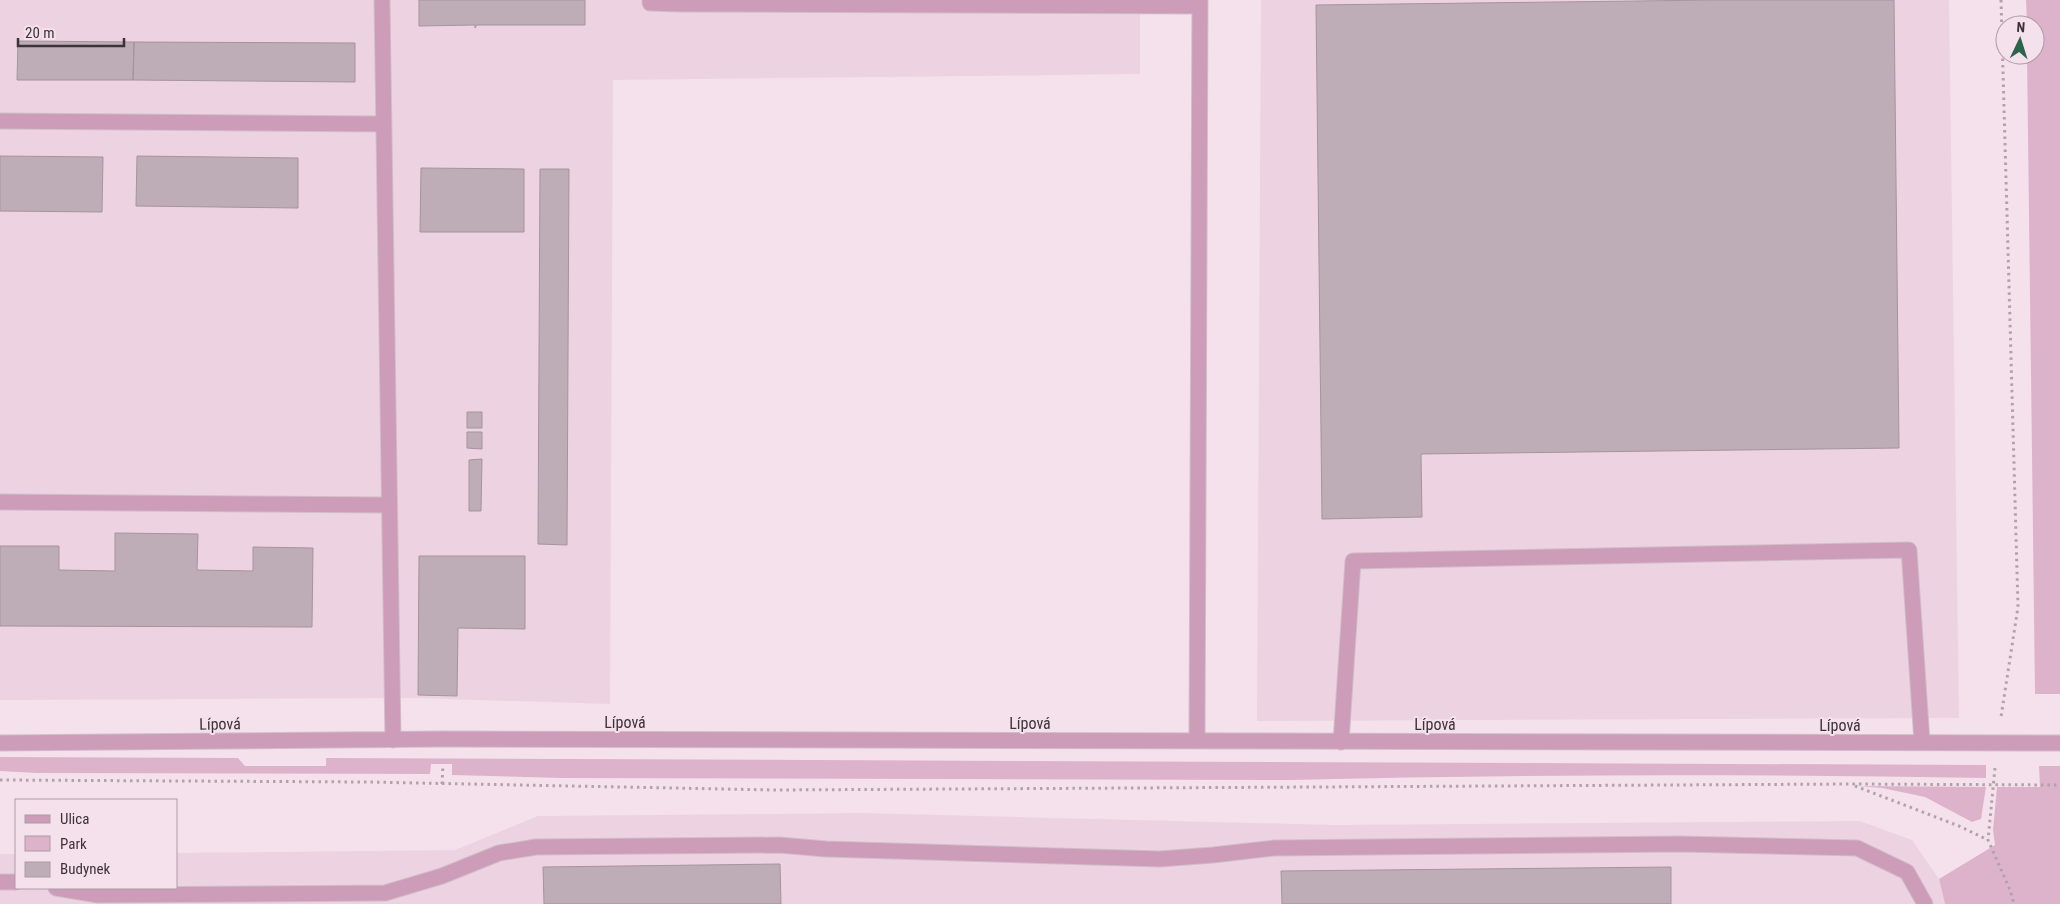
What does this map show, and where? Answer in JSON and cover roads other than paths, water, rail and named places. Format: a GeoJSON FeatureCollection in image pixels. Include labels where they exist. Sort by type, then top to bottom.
{"type":"FeatureCollection","features":[{"type":"Feature","properties":{"kind":"street"},"geometry":{"type":"LineString","coordinates":[[382,0],[392,740]]}},
{"type":"Feature","properties":{"kind":"street"},"geometry":{"type":"LineString","coordinates":[[650,0],[650,3],[1200,3],[1197,741]]}},
{"type":"Feature","properties":{"kind":"street"},"geometry":{"type":"LineString","coordinates":[[0,122],[384,124]]}},
{"type":"Feature","properties":{"kind":"street"},"geometry":{"type":"LineString","coordinates":[[0,502],[389,505]]}},
{"type":"Feature","properties":{"kind":"street"},"geometry":{"type":"LineString","coordinates":[[1341,742],[1354,561],[1909,550],[1922,742]]}},
{"type":"Feature","properties":{"kind":"street","name":"Lípová"},"geometry":{"type":"LineString","coordinates":[[0,743],[392,740],[2060,743]]}},
{"type":"Feature","properties":{"kind":"street"},"geometry":{"type":"LineString","coordinates":[[63,889],[98,894],[385,893],[442,876],[499,853],[536,847],[779,845],[836,849],[1160,859],[1274,848],[1680,844],[1857,848],[1907,872],[1925,904]]}},
{"type":"Feature","properties":{"kind":"street"},"geometry":{"type":"LineString","coordinates":[[0,882],[15,882]]}}]}
